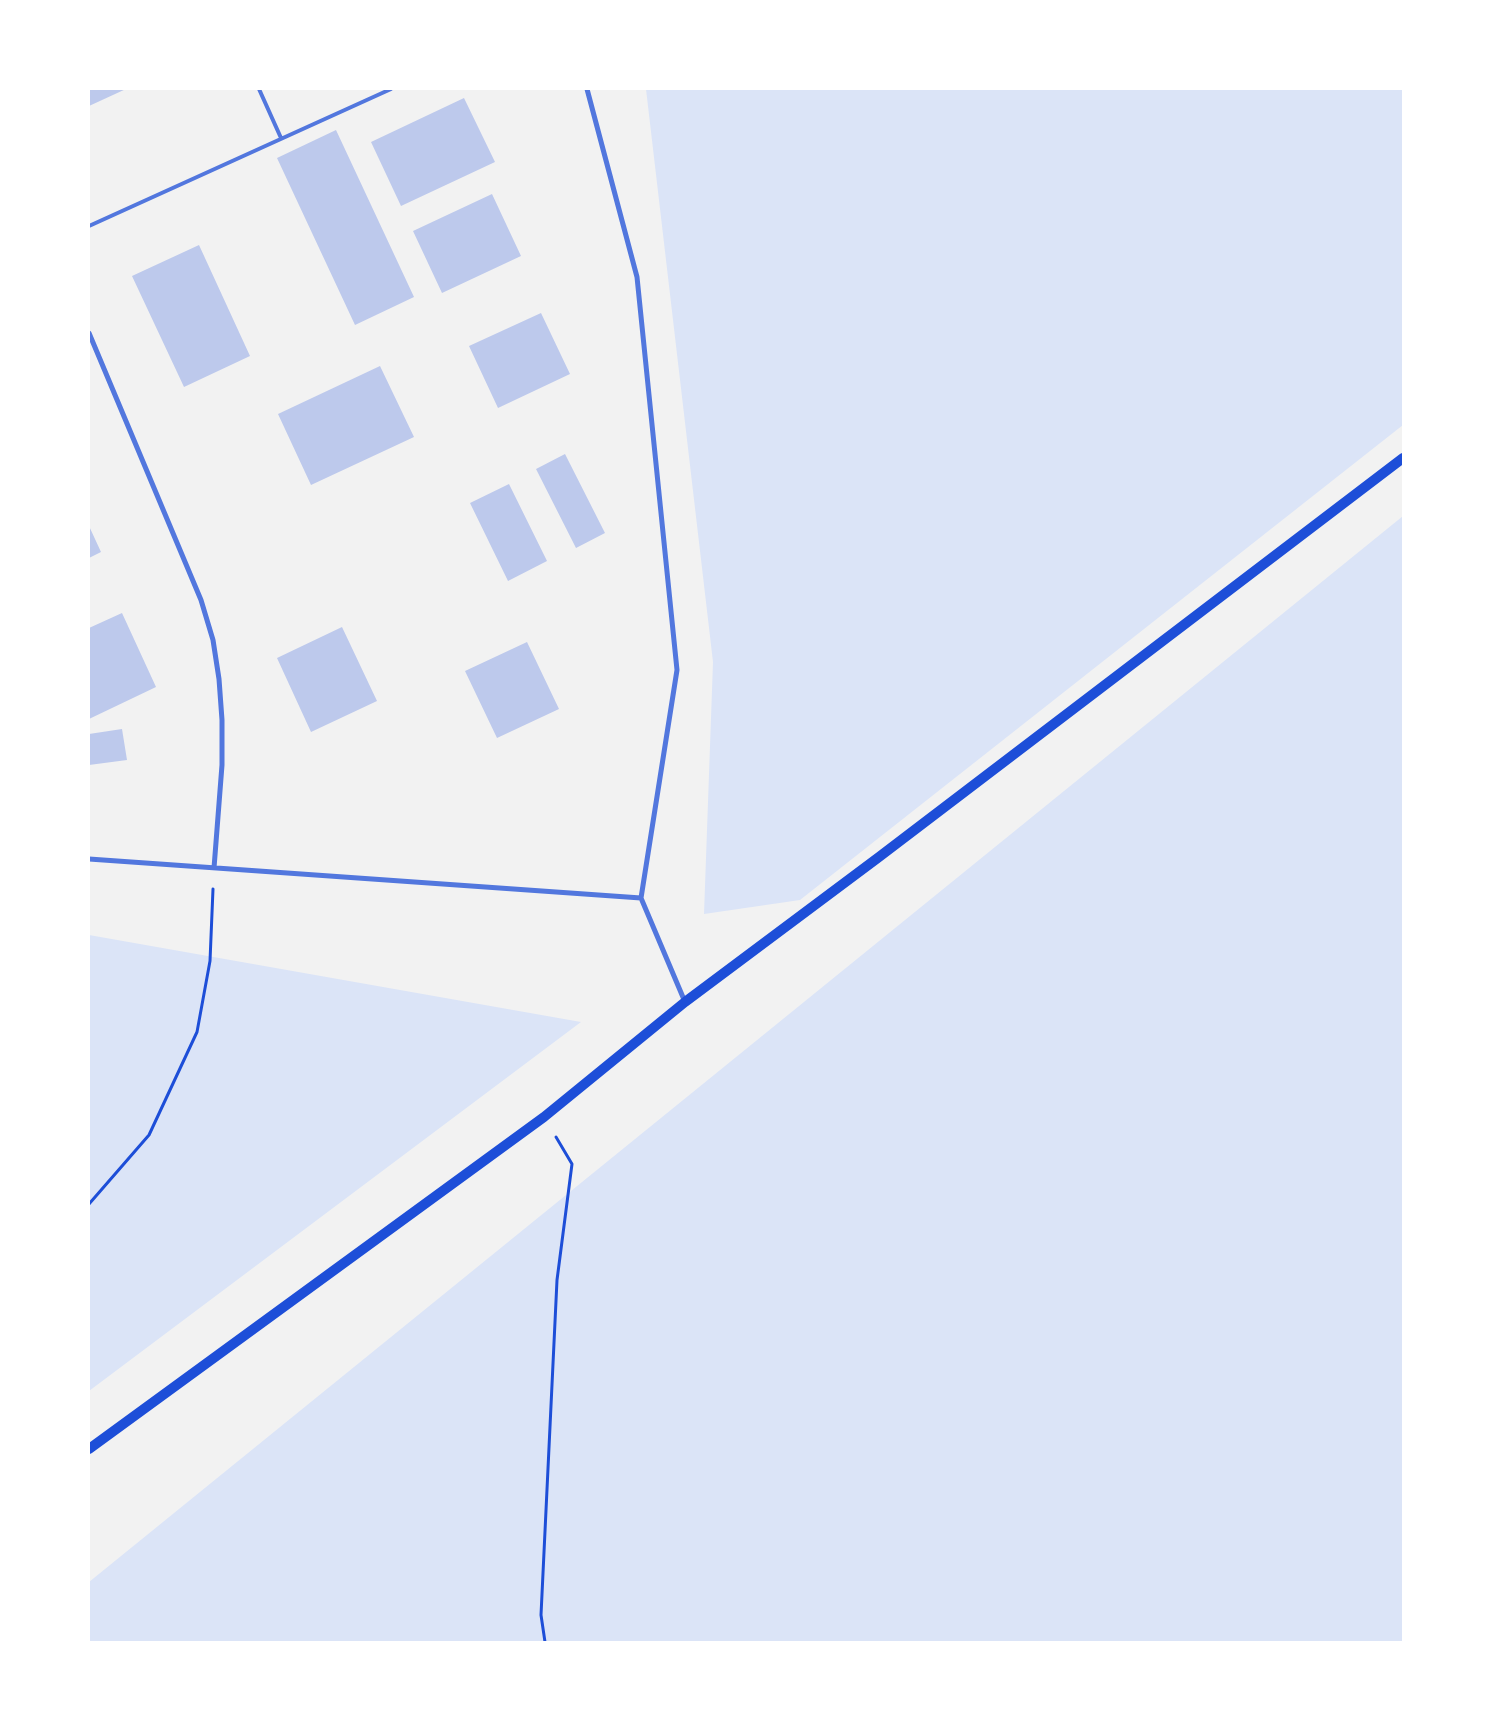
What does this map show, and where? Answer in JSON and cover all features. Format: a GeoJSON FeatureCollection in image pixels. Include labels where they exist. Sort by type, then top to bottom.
{"type":"FeatureCollection","features":[{"type":"Feature","properties":{"kind":"main road"},"geometry":{"type":"LineString","coordinates":[[89,1449],[544,1117],[685,1002],[879,857],[1403,458]]}},
{"type":"Feature","properties":{"kind":"street"},"geometry":{"type":"LineString","coordinates":[[587,89],[637,277],[677,670],[641,898],[685,1002]]}},
{"type":"Feature","properties":{"kind":"street"},"geometry":{"type":"LineString","coordinates":[[89,333],[201,600],[213,640],[219,678],[222,720],[222,765],[214,868]]}},
{"type":"Feature","properties":{"kind":"street"},"geometry":{"type":"LineString","coordinates":[[89,859],[641,898]]}},
{"type":"Feature","properties":{"kind":"lane"},"geometry":{"type":"LineString","coordinates":[[259,89],[281,138]]}},
{"type":"Feature","properties":{"kind":"lane"},"geometry":{"type":"LineString","coordinates":[[89,226],[390,89]]}},
{"type":"Feature","properties":{"kind":"path"},"geometry":{"type":"LineString","coordinates":[[89,1204],[149,1135],[197,1032],[210,961],[214,868]]}},
{"type":"Feature","properties":{"kind":"path"},"geometry":{"type":"LineString","coordinates":[[544,1117],[572,1164],[557,1280],[541,1615],[545,1642]]}},
{"type":"Feature","properties":{"kind":"shaded area"},"geometry":{"type":"Polygon","coordinates":[[[646,89],[1403,89],[1403,425],[800,900],[704,914],[713,662],[646,89]]]}},
{"type":"Feature","properties":{"kind":"shaded area"},"geometry":{"type":"Polygon","coordinates":[[[1403,516],[1403,1642],[89,1642],[89,1582],[1403,516]]]}},
{"type":"Feature","properties":{"kind":"shaded area"},"geometry":{"type":"Polygon","coordinates":[[[89,935],[581,1022],[89,1391],[89,935]]]}},
{"type":"Feature","properties":{"kind":"building"},"geometry":{"type":"Polygon","coordinates":[[[89,89],[126,89],[89,106],[89,89]]]}},
{"type":"Feature","properties":{"kind":"building"},"geometry":{"type":"Polygon","coordinates":[[[464,98],[495,162],[401,206],[371,142],[464,98]]]}},
{"type":"Feature","properties":{"kind":"building"},"geometry":{"type":"Polygon","coordinates":[[[336,130],[414,297],[355,325],[277,158],[336,130]]]}},
{"type":"Feature","properties":{"kind":"building"},"geometry":{"type":"Polygon","coordinates":[[[492,194],[521,256],[442,293],[413,231],[492,194]]]}},
{"type":"Feature","properties":{"kind":"building"},"geometry":{"type":"Polygon","coordinates":[[[199,245],[250,356],[184,387],[132,276],[199,245]]]}},
{"type":"Feature","properties":{"kind":"building"},"geometry":{"type":"Polygon","coordinates":[[[541,313],[570,374],[498,408],[469,346],[541,313]]]}},
{"type":"Feature","properties":{"kind":"building"},"geometry":{"type":"Polygon","coordinates":[[[380,366],[414,437],[311,485],[278,414],[380,366]]]}},
{"type":"Feature","properties":{"kind":"building"},"geometry":{"type":"Polygon","coordinates":[[[565,454],[605,533],[576,548],[536,469],[565,454]]]}},
{"type":"Feature","properties":{"kind":"building"},"geometry":{"type":"Polygon","coordinates":[[[509,484],[547,561],[508,581],[470,503],[509,484]]]}},
{"type":"Feature","properties":{"kind":"building"},"geometry":{"type":"Polygon","coordinates":[[[89,526],[101,552],[89,558],[89,526]]]}},
{"type":"Feature","properties":{"kind":"building"},"geometry":{"type":"Polygon","coordinates":[[[122,613],[156,687],[89,719],[89,628],[122,613]]]}},
{"type":"Feature","properties":{"kind":"building"},"geometry":{"type":"Polygon","coordinates":[[[342,627],[377,701],[311,732],[277,658],[342,627]]]}},
{"type":"Feature","properties":{"kind":"building"},"geometry":{"type":"Polygon","coordinates":[[[527,642],[559,709],[497,738],[465,671],[527,642]]]}},
{"type":"Feature","properties":{"kind":"building"},"geometry":{"type":"Polygon","coordinates":[[[122,729],[127,760],[89,765],[89,734],[122,729]]]}}]}
